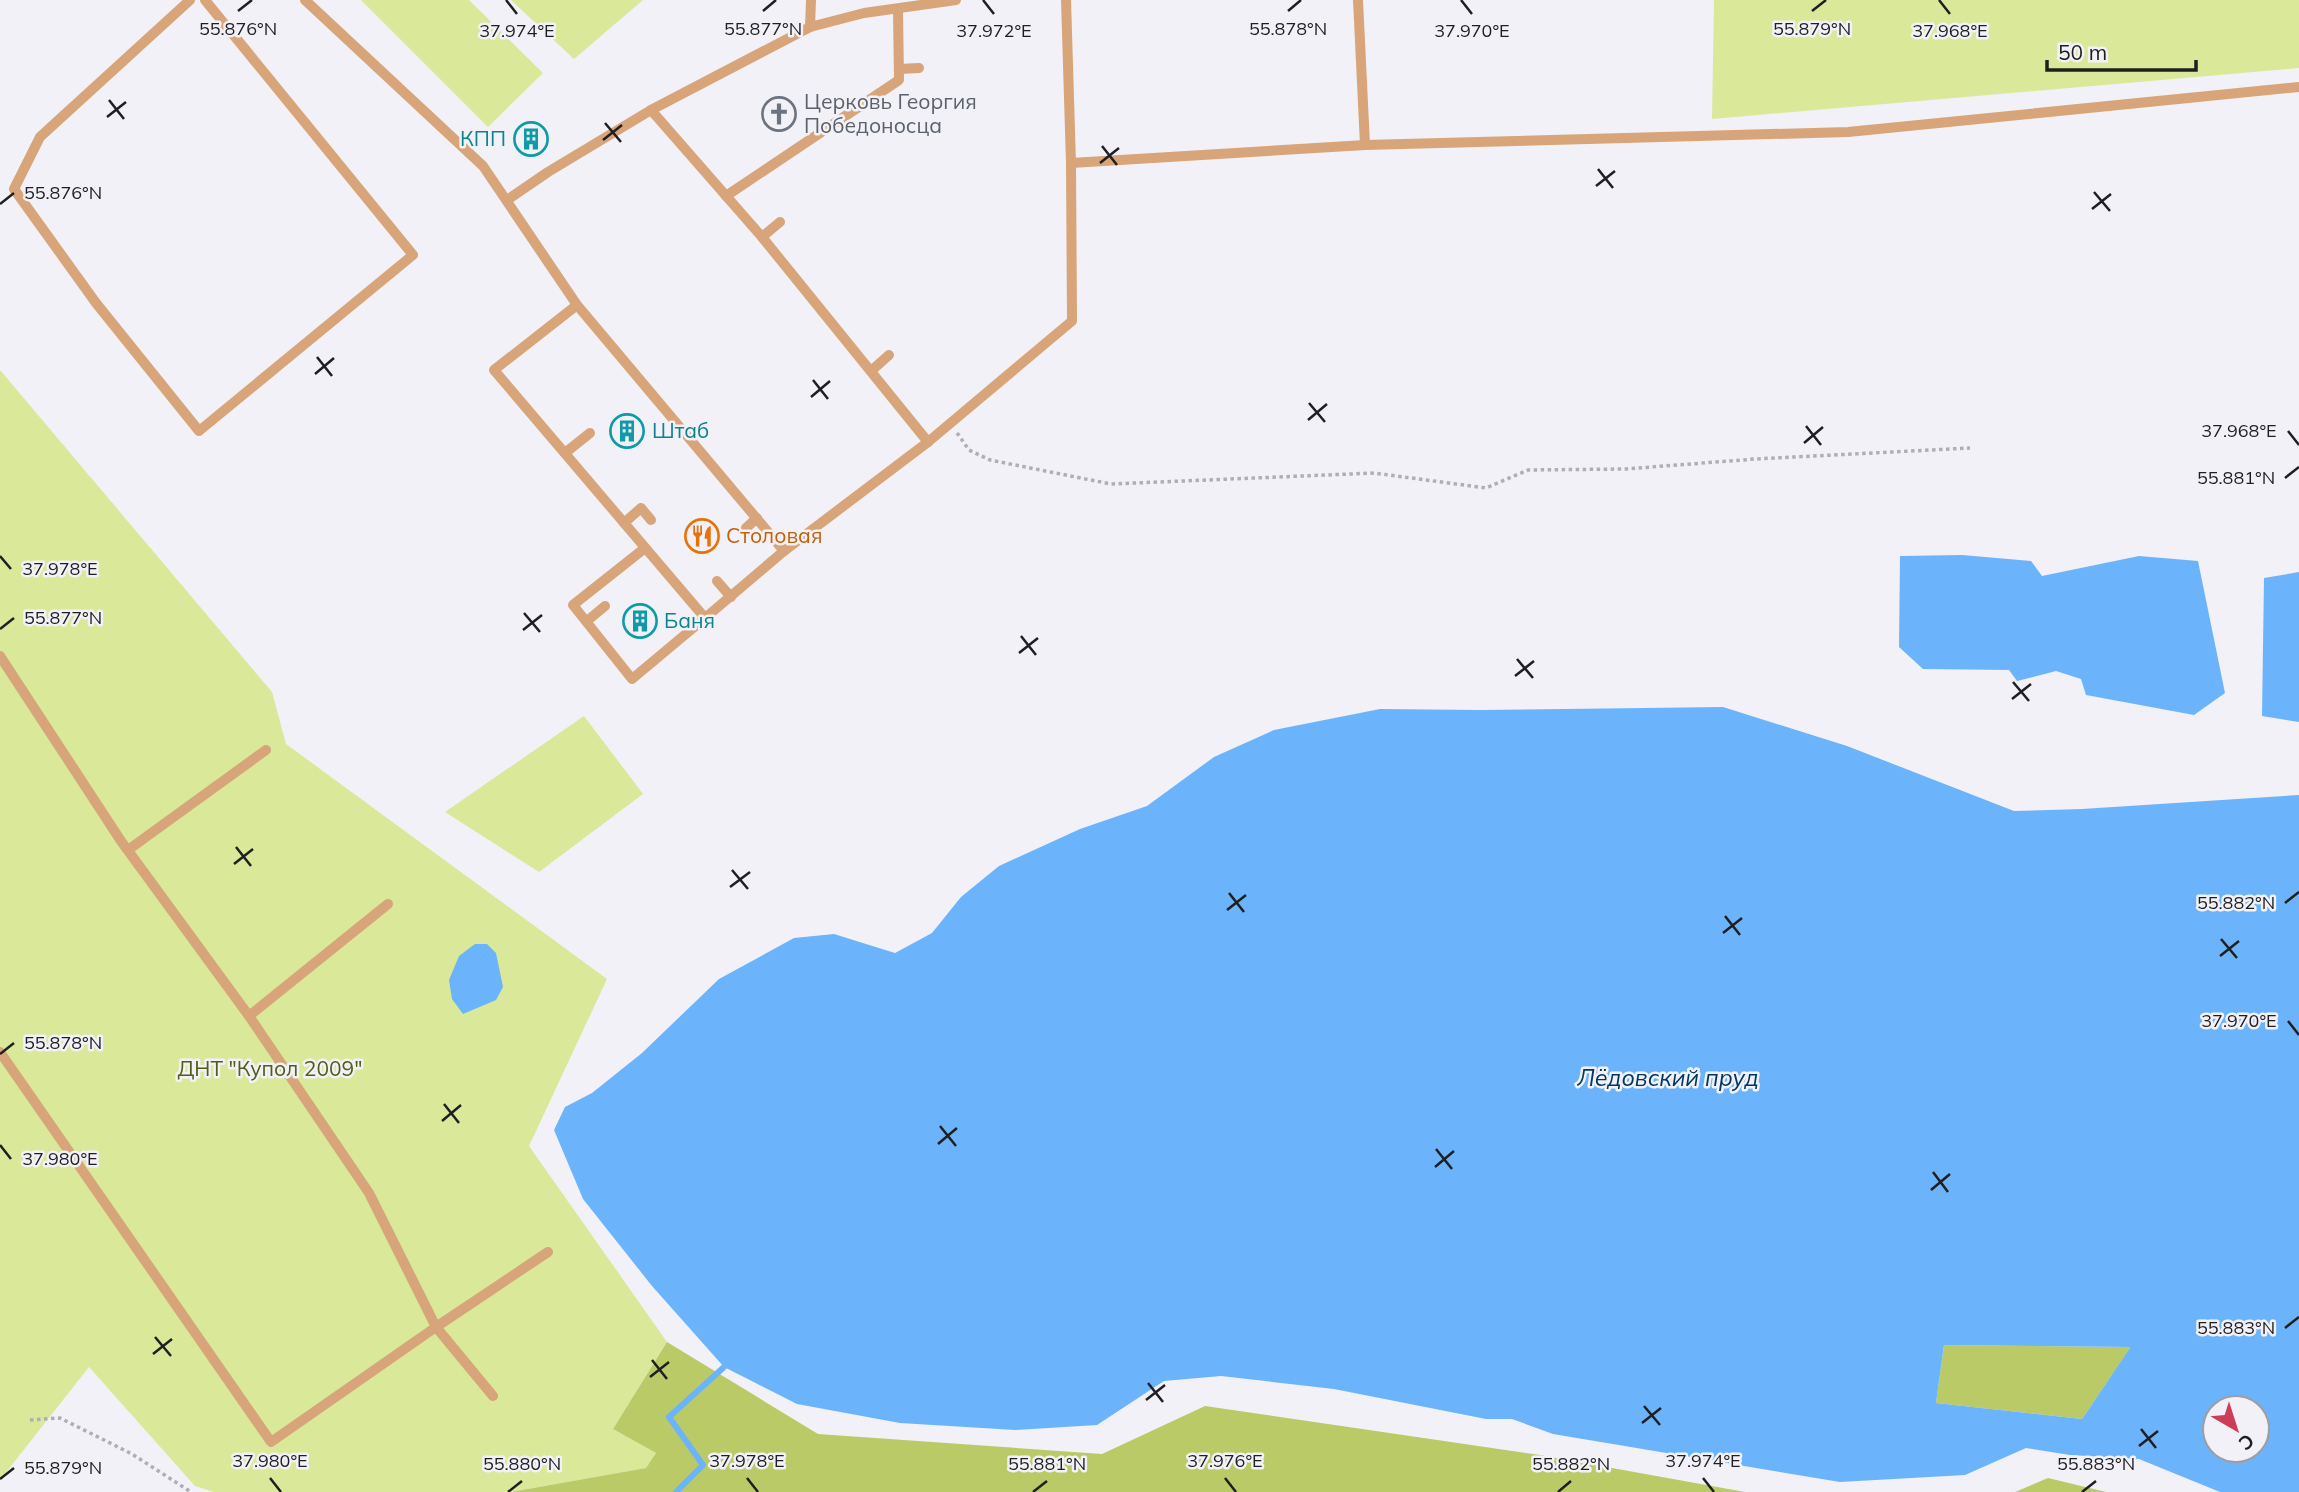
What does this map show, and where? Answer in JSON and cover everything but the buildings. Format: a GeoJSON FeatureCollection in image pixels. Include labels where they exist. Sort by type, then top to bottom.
{"type":"FeatureCollection","features":[{"type":"Feature","properties":{"kind":"lane"},"geometry":{"type":"LineString","coordinates":[[190,0],[40,137],[14,189],[96,303],[200,431],[413,255],[205,0]]}},
{"type":"Feature","properties":{"kind":"lane"},"geometry":{"type":"LineString","coordinates":[[305,0],[483,166],[577,305],[784,551]]}},
{"type":"Feature","properties":{"kind":"lane"},"geometry":{"type":"LineString","coordinates":[[810,27],[811,0]]}},
{"type":"Feature","properties":{"kind":"lane"},"geometry":{"type":"LineString","coordinates":[[507,200],[651,110],[810,27],[864,13],[956,0]]}},
{"type":"Feature","properties":{"kind":"lane"},"geometry":{"type":"LineString","coordinates":[[646,548],[573,605],[632,679],[655,656],[731,597],[784,551],[928,442],[1072,321],[1066,0]]}},
{"type":"Feature","properties":{"kind":"lane"},"geometry":{"type":"LineString","coordinates":[[1358,0],[1365,145]]}},
{"type":"Feature","properties":{"kind":"lane"},"geometry":{"type":"LineString","coordinates":[[726,196],[899,80],[898,10]]}},
{"type":"Feature","properties":{"kind":"lane"},"geometry":{"type":"LineString","coordinates":[[899,69],[919,68]]}},
{"type":"Feature","properties":{"kind":"lane"},"geometry":{"type":"LineString","coordinates":[[1071,163],[1365,145],[1848,132],[2299,87]]}},
{"type":"Feature","properties":{"kind":"lane"},"geometry":{"type":"LineString","coordinates":[[651,110],[762,237],[928,442]]}},
{"type":"Feature","properties":{"kind":"lane"},"geometry":{"type":"LineString","coordinates":[[762,237],[780,222]]}},
{"type":"Feature","properties":{"kind":"lane"},"geometry":{"type":"LineString","coordinates":[[577,305],[494,370],[705,618]]}},
{"type":"Feature","properties":{"kind":"lane"},"geometry":{"type":"LineString","coordinates":[[871,371],[889,355]]}},
{"type":"Feature","properties":{"kind":"lane"},"geometry":{"type":"LineString","coordinates":[[565,453],[590,433]]}},
{"type":"Feature","properties":{"kind":"lane"},"geometry":{"type":"LineString","coordinates":[[624,523],[641,508],[651,520]]}},
{"type":"Feature","properties":{"kind":"lane"},"geometry":{"type":"LineString","coordinates":[[747,528],[757,518]]}},
{"type":"Feature","properties":{"kind":"lane"},"geometry":{"type":"LineString","coordinates":[[717,581],[731,597]]}},
{"type":"Feature","properties":{"kind":"lane"},"geometry":{"type":"LineString","coordinates":[[587,621],[605,606]]}},
{"type":"Feature","properties":{"kind":"lane"},"geometry":{"type":"LineString","coordinates":[[0,656],[128,850],[249,1016],[369,1193],[436,1327],[493,1396]]}},
{"type":"Feature","properties":{"kind":"lane"},"geometry":{"type":"LineString","coordinates":[[128,850],[266,750]]}},
{"type":"Feature","properties":{"kind":"lane"},"geometry":{"type":"LineString","coordinates":[[249,1016],[388,904]]}},
{"type":"Feature","properties":{"kind":"lane"},"geometry":{"type":"LineString","coordinates":[[0,1052],[271,1442],[548,1252]]}},
{"type":"Feature","properties":{"kind":"path"},"geometry":{"type":"LineString","coordinates":[[950,423],[968,450],[990,460],[1111,484],[1374,473],[1486,488],[1528,470],[1625,469],[1970,447]]}},
{"type":"Feature","properties":{"kind":"path"},"geometry":{"type":"LineString","coordinates":[[30,1420],[60,1418],[132,1454],[191,1492]]}},
{"type":"Feature","properties":{"kind":"green space"},"geometry":{"type":"Polygon","coordinates":[[[361,0],[469,0],[543,73],[488,127],[361,0]]]}},
{"type":"Feature","properties":{"kind":"green space"},"geometry":{"type":"Polygon","coordinates":[[[511,0],[643,0],[574,59],[511,0]]]}},
{"type":"Feature","properties":{"kind":"green space"},"geometry":{"type":"Polygon","coordinates":[[[1714,0],[2299,0],[2299,68],[1712,119],[1714,0]]]}},
{"type":"Feature","properties":{"kind":"green space","name":"ДНТ \"Купол 2009\""},"geometry":{"type":"Polygon","coordinates":[[[0,370],[272,692],[286,744],[607,979],[529,1146],[667,1342],[613,1429],[656,1453],[646,1468],[511,1492],[214,1492],[195,1486],[89,1367],[0,1480],[0,370]]]}},
{"type":"Feature","properties":{"kind":"green space"},"geometry":{"type":"Polygon","coordinates":[[[584,716],[643,794],[539,872],[445,812],[584,716]]]}},
{"type":"Feature","properties":{"kind":"green space"},"geometry":{"type":"Polygon","coordinates":[[[667,1342],[818,1434],[1102,1454],[1205,1406],[1540,1455],[1745,1492],[511,1492],[646,1468],[656,1453],[613,1429],[667,1342]]]}},
{"type":"Feature","properties":{"kind":"green space"},"geometry":{"type":"Polygon","coordinates":[[[1944,1345],[2131,1347],[2082,1419],[1936,1403],[1944,1345]]]}},
{"type":"Feature","properties":{"kind":"green space"},"geometry":{"type":"Polygon","coordinates":[[[2048,1478],[2106,1492],[2015,1492],[2048,1478]]]}},
{"type":"Feature","properties":{"kind":"water"},"geometry":{"type":"Polygon","coordinates":[[[1962,555],[2031,561],[2042,576],[2139,556],[2198,561],[2225,693],[2194,715],[2086,695],[2081,679],[2056,671],[2017,681],[2009,670],[1923,669],[1899,647],[1900,556],[1962,555]]]}},
{"type":"Feature","properties":{"kind":"water"},"geometry":{"type":"Polygon","coordinates":[[[2299,572],[2299,722],[2262,716],[2264,578],[2299,572]]]}},
{"type":"Feature","properties":{"kind":"water","name":"Лёдовский пруд"},"geometry":{"type":"Polygon","coordinates":[[[1723,707],[1847,746],[2014,811],[2299,795],[2299,1492],[2220,1492],[2139,1459],[2070,1455],[2026,1448],[1965,1475],[1840,1482],[1553,1434],[1512,1419],[1486,1419],[1334,1389],[1221,1376],[1164,1381],[1097,1425],[1015,1430],[900,1423],[797,1404],[724,1367],[652,1286],[583,1199],[554,1130],[565,1107],[592,1093],[642,1053],[719,979],[794,938],[834,934],[895,953],[932,933],[961,897],[999,866],[1080,829],[1147,806],[1214,757],[1274,730],[1380,709],[1723,707]],[[1944,1345],[1936,1403],[2082,1419],[2130,1347],[1944,1345]]]}},
{"type":"Feature","properties":{"kind":"water"},"geometry":{"type":"Polygon","coordinates":[[[475,944],[487,944],[496,953],[503,987],[496,1000],[463,1014],[452,999],[449,980],[459,956],[475,944]]]}},
{"type":"Feature","properties":{"kind":"waterway"},"geometry":{"type":"LineString","coordinates":[[676,1492],[703,1465],[669,1417],[724,1367]]}},
{"type":"Feature","properties":{"kind":"place","name":"Церковь Георгия Победоносца"},"geometry":{"type":"Point","coordinates":[779,114]}},
{"type":"Feature","properties":{"kind":"place","name":"КПП"},"geometry":{"type":"Point","coordinates":[531,139]}},
{"type":"Feature","properties":{"kind":"place","name":"Штаб"},"geometry":{"type":"Point","coordinates":[627,431]}},
{"type":"Feature","properties":{"kind":"place","name":"Столовая"},"geometry":{"type":"Point","coordinates":[702,536]}},
{"type":"Feature","properties":{"kind":"place","name":"Баня"},"geometry":{"type":"Point","coordinates":[640,621]}}]}
